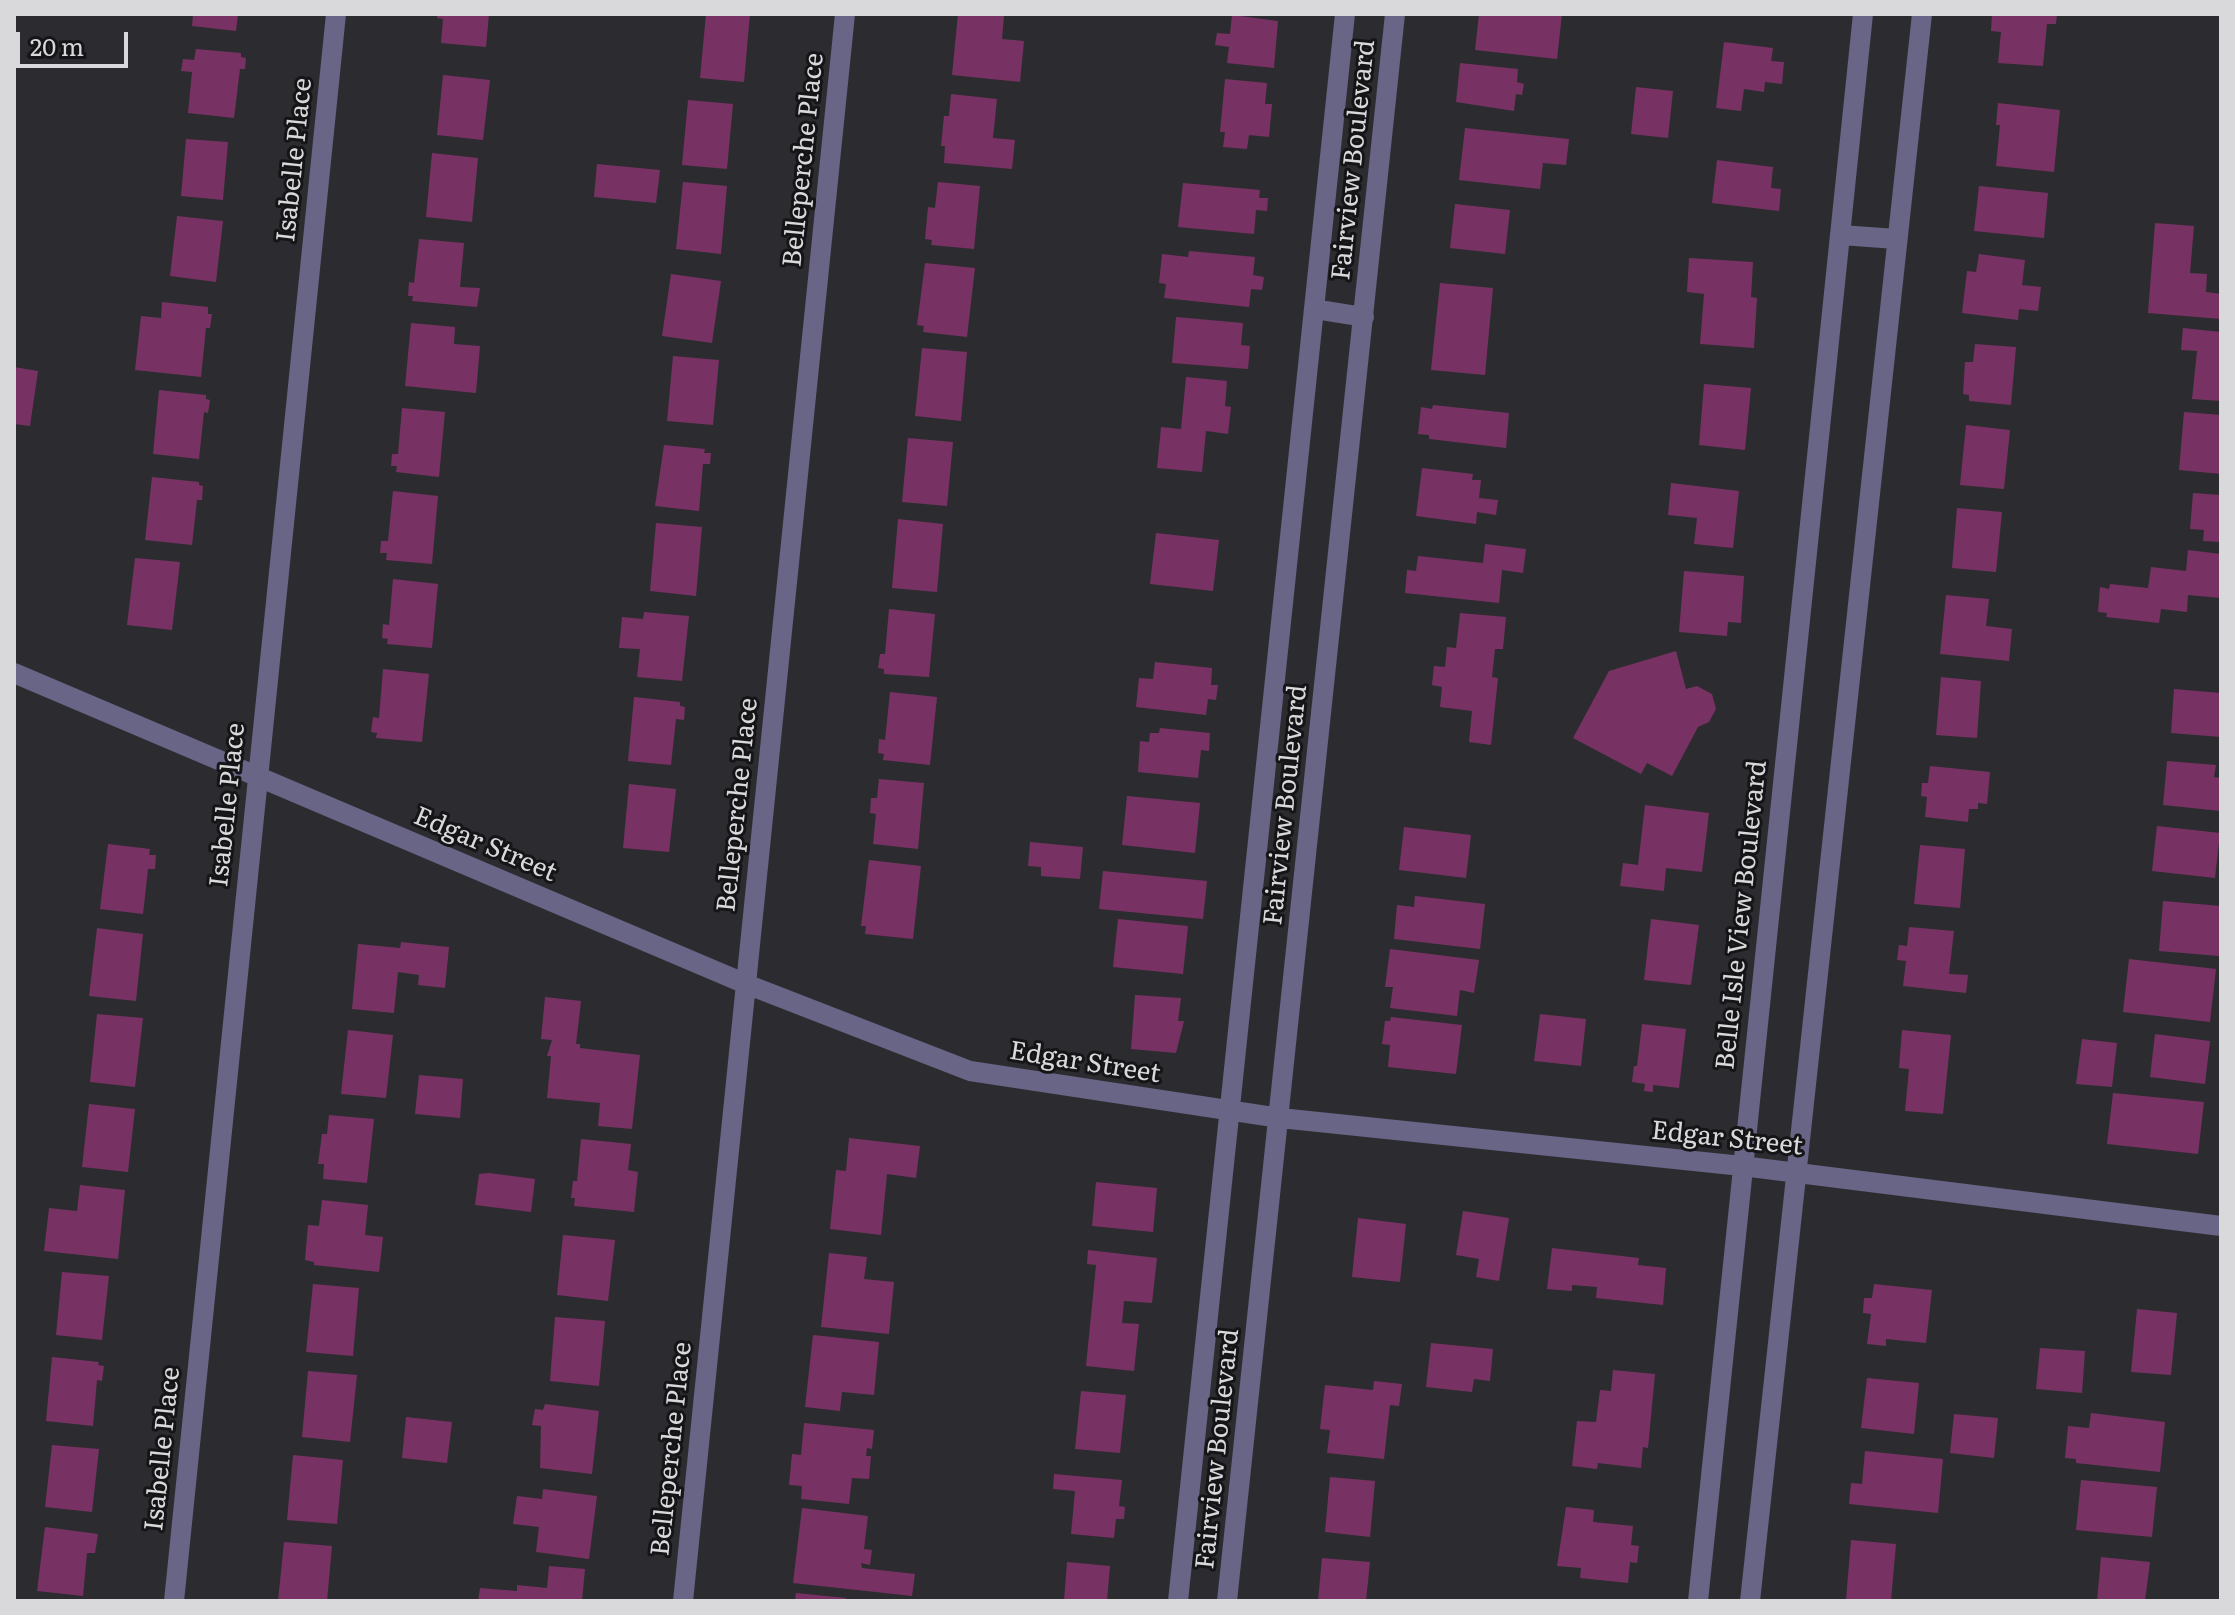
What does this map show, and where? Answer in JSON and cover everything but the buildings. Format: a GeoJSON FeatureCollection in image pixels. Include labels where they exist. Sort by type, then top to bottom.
{"type":"FeatureCollection","features":[{"type":"Feature","properties":{"kind":"street","name":"Isabelle Place"},"geometry":{"type":"LineString","coordinates":[[174,1601],[336,14]]}},
{"type":"Feature","properties":{"kind":"street","name":"Belleperche Place"},"geometry":{"type":"LineString","coordinates":[[683,1601],[845,14]]}},
{"type":"Feature","properties":{"kind":"street","name":"Fairview Boulevard"},"geometry":{"type":"LineString","coordinates":[[1178,1601],[1345,14]]}},
{"type":"Feature","properties":{"kind":"street","name":"Fairview Boulevard"},"geometry":{"type":"LineString","coordinates":[[1227,1601],[1395,14]]}},
{"type":"Feature","properties":{"kind":"street","name":"Belle Isle View Boulevard"},"geometry":{"type":"LineString","coordinates":[[1698,1601],[1863,14]]}},
{"type":"Feature","properties":{"kind":"street"},"geometry":{"type":"LineString","coordinates":[[1750,1601],[1922,14]]}},
{"type":"Feature","properties":{"kind":"street"},"geometry":{"type":"LineString","coordinates":[[1841,235],[1896,239]]}},
{"type":"Feature","properties":{"kind":"street"},"geometry":{"type":"LineString","coordinates":[[1314,309],[1364,317]]}},
{"type":"Feature","properties":{"kind":"street","name":"Edgar Street"},"geometry":{"type":"LineString","coordinates":[[14,673],[746,984],[970,1071],[1280,1118],[1742,1166],[2221,1226]]}}]}
